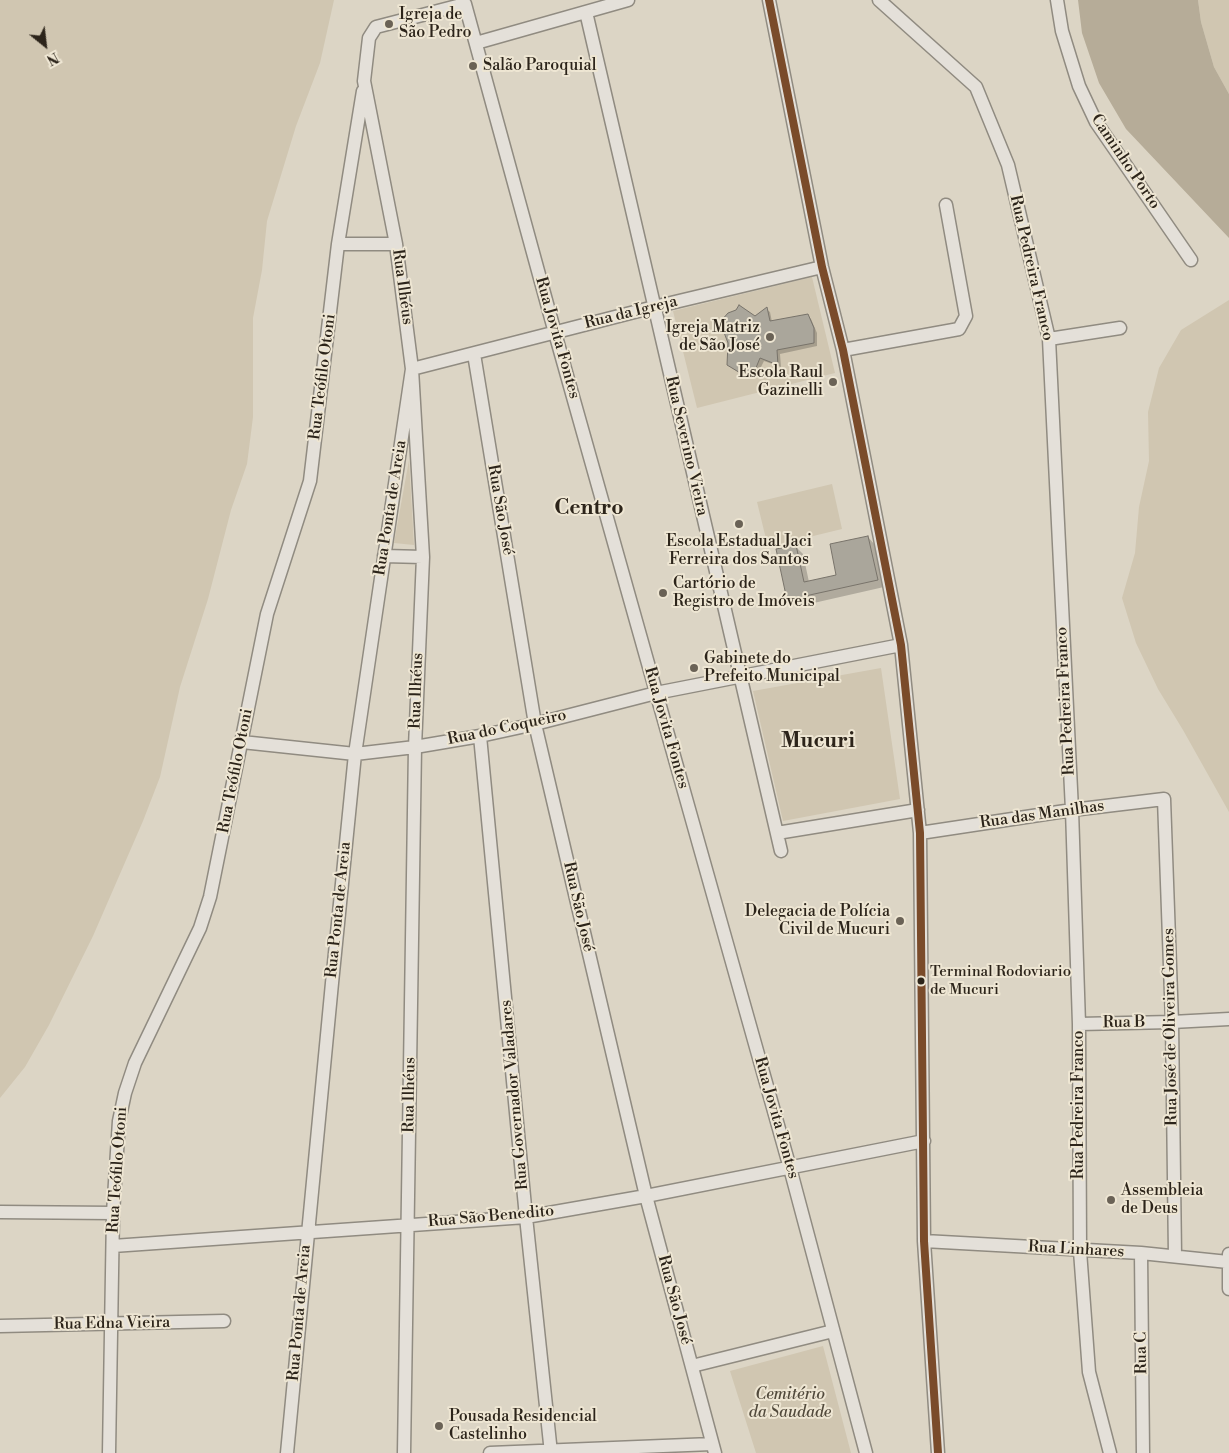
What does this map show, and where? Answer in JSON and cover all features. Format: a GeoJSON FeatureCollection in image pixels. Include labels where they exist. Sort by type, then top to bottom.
{"type":"FeatureCollection","features":[{"type":"Feature","properties":{"kind":"street"},"geometry":{"type":"LineString","coordinates":[[476,43],[628,0]]}},
{"type":"Feature","properties":{"kind":"street"},"geometry":{"type":"LineString","coordinates":[[769,0],[822,267],[843,350],[901,644],[920,833],[924,1241],[938,1453]]}},
{"type":"Feature","properties":{"kind":"street","name":"Rua Pedreira Franco"},"geometry":{"type":"LineString","coordinates":[[879,0],[976,87],[1008,165],[1049,338],[1072,810],[1079,1024],[1080,1251],[1088,1372],[1110,1453]]}},
{"type":"Feature","properties":{"kind":"street","name":"Caminho Porto"},"geometry":{"type":"LineString","coordinates":[[1057,0],[1062,31],[1079,86],[1096,122],[1191,260]]}},
{"type":"Feature","properties":{"kind":"street","name":"Rua Jovita Fontes"},"geometry":{"type":"LineString","coordinates":[[465,4],[555,333],[790,1168],[866,1453]]}},
{"type":"Feature","properties":{"kind":"street","name":"Rua Ilhéus"},"geometry":{"type":"LineString","coordinates":[[404,1453],[415,748],[423,557],[412,369],[396,244],[364,81],[369,38],[376,27],[465,4]]}},
{"type":"Feature","properties":{"kind":"street","name":"Rua Severino Vieira"},"geometry":{"type":"LineString","coordinates":[[586,12],[781,851]]}},
{"type":"Feature","properties":{"kind":"street","name":"Rua Teófilo Otoni"},"geometry":{"type":"LineString","coordinates":[[109,1453],[113,1213],[120,1121],[125,1093],[135,1063],[200,928],[210,897],[267,614],[310,481],[338,244],[364,81]]}},
{"type":"Feature","properties":{"kind":"street"},"geometry":{"type":"LineString","coordinates":[[843,350],[960,329],[966,316],[946,205]]}},
{"type":"Feature","properties":{"kind":"street"},"geometry":{"type":"LineString","coordinates":[[338,244],[396,244]]}},
{"type":"Feature","properties":{"kind":"street","name":"Rua da Igreja"},"geometry":{"type":"LineString","coordinates":[[412,369],[654,307],[822,267]]}},
{"type":"Feature","properties":{"kind":"street"},"geometry":{"type":"LineString","coordinates":[[1049,338],[1120,328]]}},
{"type":"Feature","properties":{"kind":"street","name":"Rua São José"},"geometry":{"type":"LineString","coordinates":[[474,354],[535,724],[646,1196],[714,1448]]}},
{"type":"Feature","properties":{"kind":"street","name":"Rua Ponta de Areia"},"geometry":{"type":"LineString","coordinates":[[287,1453],[355,754],[412,369]]}},
{"type":"Feature","properties":{"kind":"street"},"geometry":{"type":"LineString","coordinates":[[384,556],[423,557]]}},
{"type":"Feature","properties":{"kind":"street","name":"Rua do Coqueiro"},"geometry":{"type":"LineString","coordinates":[[242,742],[355,754],[415,748],[535,724],[656,693],[901,644]]}},
{"type":"Feature","properties":{"kind":"street","name":"Rua Governador Valadares"},"geometry":{"type":"LineString","coordinates":[[480,736],[526,1217],[551,1452]]}},
{"type":"Feature","properties":{"kind":"street","name":"Rua das Manilhas"},"geometry":{"type":"LineString","coordinates":[[920,833],[1164,798]]}},
{"type":"Feature","properties":{"kind":"street","name":"Rua José de Oliveira Gomes"},"geometry":{"type":"LineString","coordinates":[[1164,798],[1172,1022],[1175,1256]]}},
{"type":"Feature","properties":{"kind":"street"},"geometry":{"type":"LineString","coordinates":[[777,833],[918,810]]}},
{"type":"Feature","properties":{"kind":"street","name":"Rua B"},"geometry":{"type":"LineString","coordinates":[[1079,1024],[1229,1019]]}},
{"type":"Feature","properties":{"kind":"street","name":"Rua São Benedito"},"geometry":{"type":"LineString","coordinates":[[113,1246],[526,1217],[646,1196],[924,1141]]}},
{"type":"Feature","properties":{"kind":"street"},"geometry":{"type":"LineString","coordinates":[[0,1212],[113,1213]]}},
{"type":"Feature","properties":{"kind":"street","name":"Rua Linhares"},"geometry":{"type":"LineString","coordinates":[[924,1241],[1228,1258]]}},
{"type":"Feature","properties":{"kind":"street","name":"Rua C"},"geometry":{"type":"LineString","coordinates":[[1141,1253],[1143,1453]]}},
{"type":"Feature","properties":{"kind":"street"},"geometry":{"type":"LineString","coordinates":[[1228,1258],[1229,1289]]}},
{"type":"Feature","properties":{"kind":"street","name":"Rua Edna Vieira"},"geometry":{"type":"LineString","coordinates":[[0,1326],[224,1321]]}},
{"type":"Feature","properties":{"kind":"street"},"geometry":{"type":"LineString","coordinates":[[692,1366],[833,1330]]}},
{"type":"Feature","properties":{"kind":"street"},"geometry":{"type":"LineString","coordinates":[[490,1453],[714,1448]]}},
{"type":"Feature","properties":{"kind":"green space"},"geometry":{"type":"Polygon","coordinates":[[[0,0],[334,0],[320,63],[296,126],[267,221],[262,270],[253,318],[253,417],[247,464],[231,510],[208,599],[180,687],[160,777],[93,936],[49,1025],[25,1067],[0,1098],[0,0]]]}},
{"type":"Feature","properties":{"kind":"green space"},"geometry":{"type":"Polygon","coordinates":[[[1198,0],[1229,0],[1229,94],[1214,67],[1201,22],[1198,0]]]}},
{"type":"Feature","properties":{"kind":"green space"},"geometry":{"type":"Polygon","coordinates":[[[812,277],[835,373],[697,408],[673,311],[812,277]]]}},
{"type":"Feature","properties":{"kind":"green space"},"geometry":{"type":"Polygon","coordinates":[[[1229,300],[1229,812],[1158,689],[1136,643],[1122,598],[1135,553],[1139,507],[1149,461],[1148,412],[1159,368],[1181,330],[1229,300]]]}},
{"type":"Feature","properties":{"kind":"green space"},"geometry":{"type":"Polygon","coordinates":[[[409,460],[414,545],[394,543],[409,460]]]}},
{"type":"Feature","properties":{"kind":"green space"},"geometry":{"type":"Polygon","coordinates":[[[832,484],[842,529],[768,547],[757,502],[832,484]]]}},
{"type":"Feature","properties":{"kind":"green space"},"geometry":{"type":"Polygon","coordinates":[[[881,668],[900,799],[783,821],[753,691],[881,668]]]}},
{"type":"Feature","properties":{"kind":"green space","name":"Cemitério da Saudade"},"geometry":{"type":"Polygon","coordinates":[[[823,1346],[851,1453],[756,1453],[730,1371],[823,1346]]]}},
{"type":"Feature","properties":{"kind":"shaded area"},"geometry":{"type":"Polygon","coordinates":[[[1078,0],[1198,0],[1201,22],[1214,67],[1229,94],[1229,238],[1126,129],[1099,83],[1082,33],[1078,0]]]}},
{"type":"Feature","properties":{"kind":"building","name":"Igreja Matriz de São José"},"geometry":{"type":"Polygon","coordinates":[[[739,305],[755,316],[767,307],[770,321],[808,314],[814,328],[814,343],[777,350],[778,365],[760,358],[753,375],[745,370],[742,374],[727,365],[728,343],[720,322],[728,313],[736,310],[739,305]]]}},
{"type":"Feature","properties":{"kind":"building"},"geometry":{"type":"Polygon","coordinates":[[[868,536],[878,580],[787,600],[776,549],[796,545],[804,582],[836,575],[830,544],[868,536]]]}},
{"type":"Feature","properties":{"kind":"transit line"},"geometry":{"type":"LineString","coordinates":[[769,0],[822,267],[843,350],[901,645],[920,833],[924,1241],[938,1453]]}},
{"type":"Feature","properties":{"kind":"place","name":"Igreja de São Pedro"},"geometry":{"type":"Point","coordinates":[389,24]}},
{"type":"Feature","properties":{"kind":"place","name":"Salão Paroquial"},"geometry":{"type":"Point","coordinates":[473,66]}},
{"type":"Feature","properties":{"kind":"place","name":"Igreja Matriz de São José"},"geometry":{"type":"Point","coordinates":[770,337]}},
{"type":"Feature","properties":{"kind":"place","name":"Escola Raul Gazinelli"},"geometry":{"type":"Point","coordinates":[833,382]}},
{"type":"Feature","properties":{"kind":"place","name":"Escola Estadual Jaci Ferreira dos Santos"},"geometry":{"type":"Point","coordinates":[739,524]}},
{"type":"Feature","properties":{"kind":"place","name":"Cartório de Registro de Imóveis"},"geometry":{"type":"Point","coordinates":[663,593]}},
{"type":"Feature","properties":{"kind":"place","name":"Gabinete do Prefeito Municipal"},"geometry":{"type":"Point","coordinates":[694,668]}},
{"type":"Feature","properties":{"kind":"place","name":"Delegacia de Polícia Civil de Mucuri"},"geometry":{"type":"Point","coordinates":[900,921]}},
{"type":"Feature","properties":{"kind":"place","name":"Terminal Rodoviario de Mucuri"},"geometry":{"type":"Point","coordinates":[921,981]}},
{"type":"Feature","properties":{"kind":"place","name":"Assembleia de Deus"},"geometry":{"type":"Point","coordinates":[1111,1200]}},
{"type":"Feature","properties":{"kind":"place","name":"Pousada Residencial Castelinho"},"geometry":{"type":"Point","coordinates":[439,1426]}},
{"type":"Feature","properties":{"kind":"district","name":"Centro"},"geometry":{"type":"Point","coordinates":[589,509]}},
{"type":"Feature","properties":{"kind":"district","name":"Mucuri"},"geometry":{"type":"Point","coordinates":[818,742]}}]}
